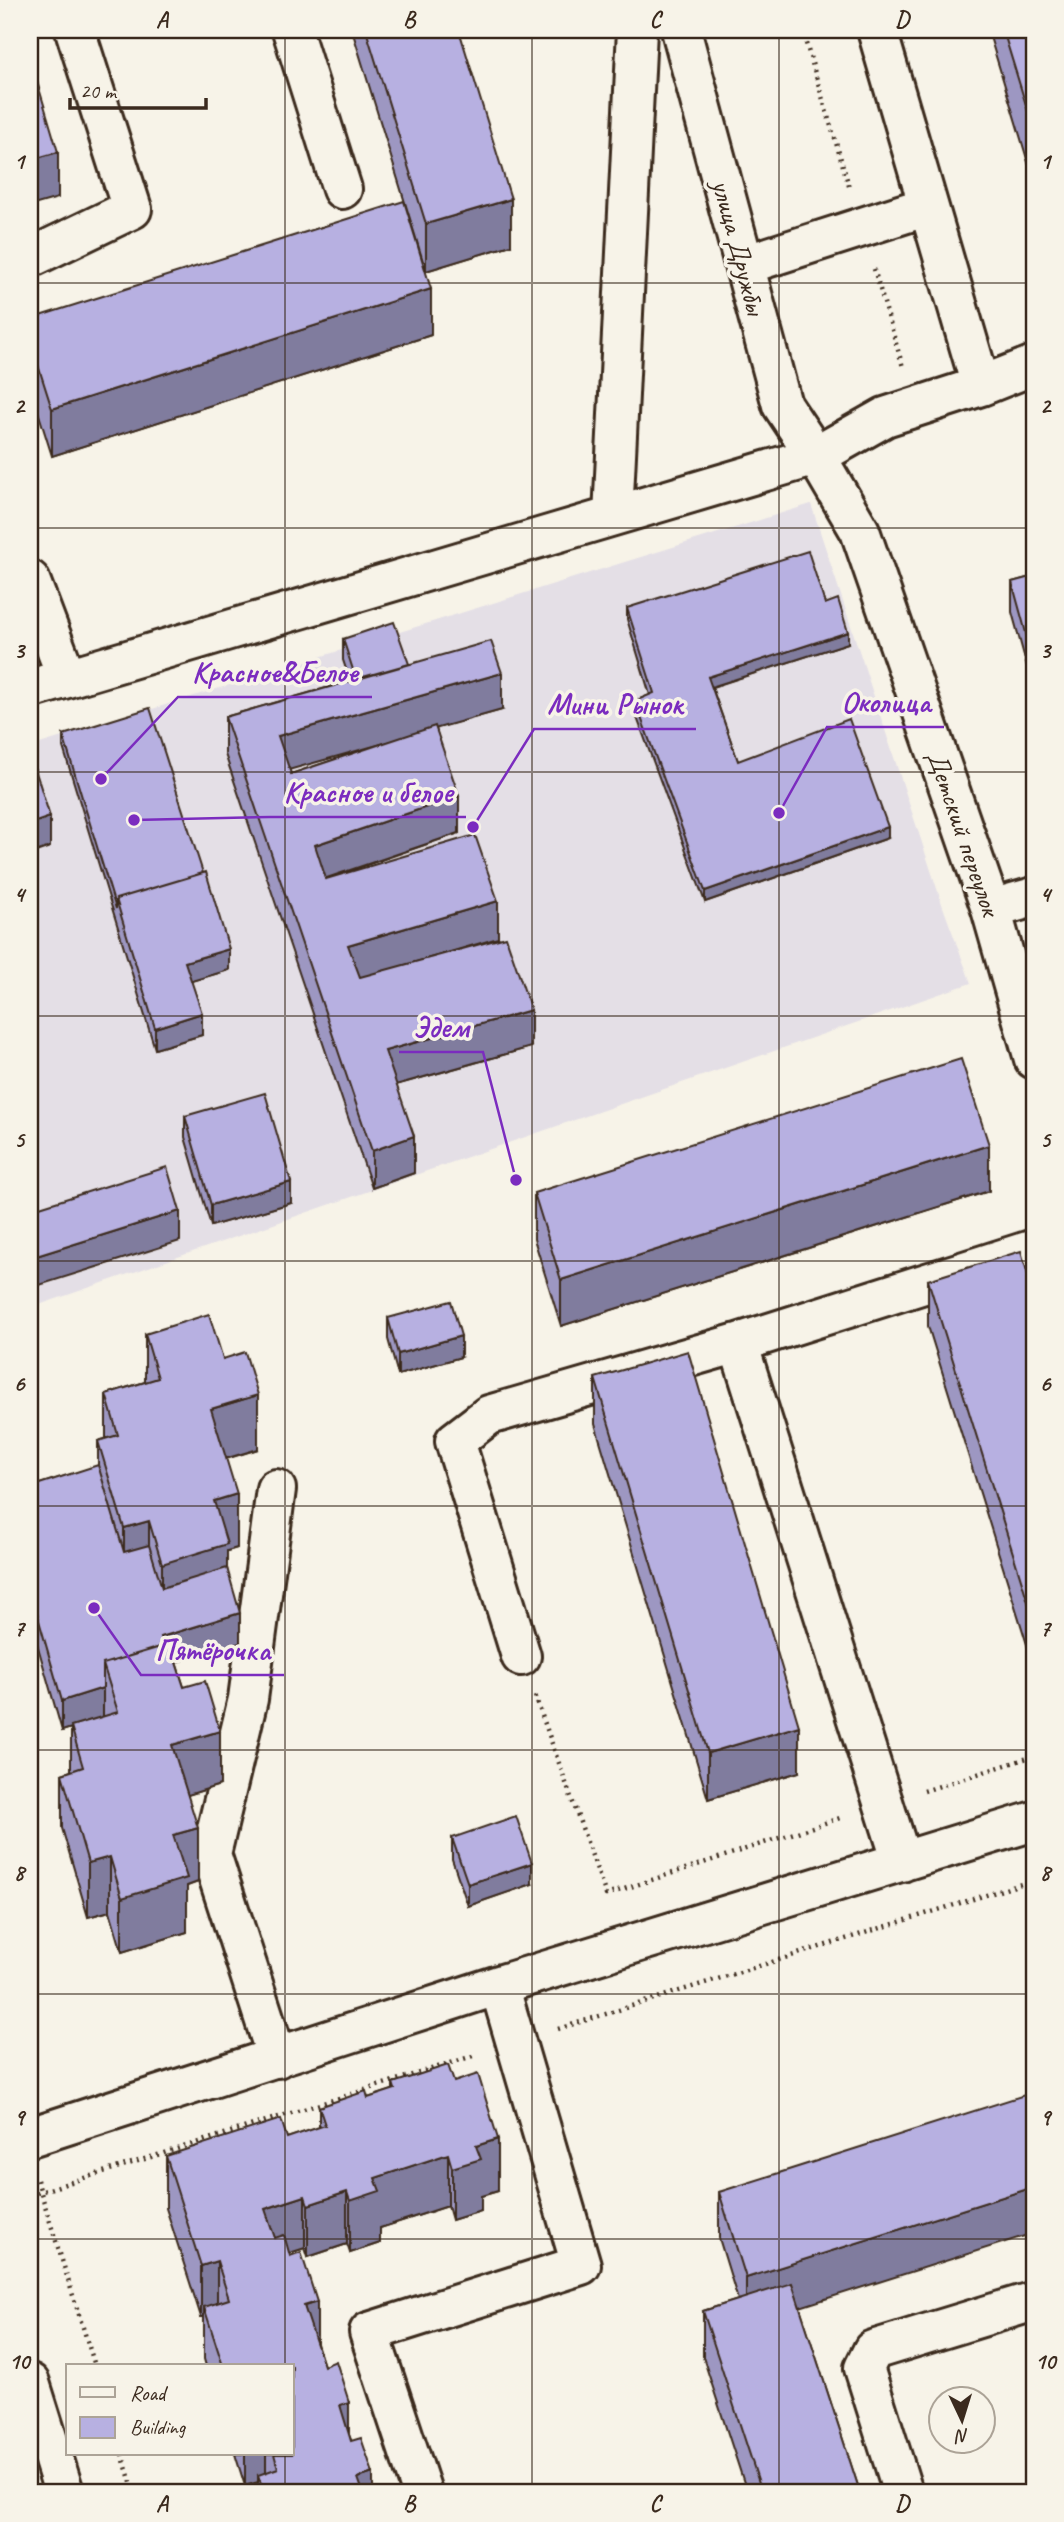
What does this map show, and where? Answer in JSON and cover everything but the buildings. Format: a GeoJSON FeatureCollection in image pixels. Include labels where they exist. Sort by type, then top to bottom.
{"type":"FeatureCollection","features":[{"type":"Feature","properties":{"kind":"street"},"geometry":{"type":"LineString","coordinates":[[30,258],[132,209],[75,30]]}},
{"type":"Feature","properties":{"kind":"street"},"geometry":{"type":"LineString","coordinates":[[292,30],[342,189]]}},
{"type":"Feature","properties":{"kind":"street"},"geometry":{"type":"LineString","coordinates":[[613,516],[637,30]]}},
{"type":"Feature","properties":{"kind":"street","name":"улица Дружбы"},"geometry":{"type":"LineString","coordinates":[[681,30],[782,405],[816,456]]}},
{"type":"Feature","properties":{"kind":"street"},"geometry":{"type":"LineString","coordinates":[[877,30],[981,386]]}},
{"type":"Feature","properties":{"kind":"street"},"geometry":{"type":"LineString","coordinates":[[744,265],[928,206]]}},
{"type":"Feature","properties":{"kind":"street"},"geometry":{"type":"LineString","coordinates":[[30,689],[816,456],[885,417],[981,386],[1034,365]]}},
{"type":"Feature","properties":{"kind":"street","name":"Детский переулок"},"geometry":{"type":"LineString","coordinates":[[816,456],[860,531],[991,909],[1034,1059]]}},
{"type":"Feature","properties":{"kind":"street"},"geometry":{"type":"LineString","coordinates":[[30,580],[67,678]]}},
{"type":"Feature","properties":{"kind":"street"},"geometry":{"type":"LineString","coordinates":[[991,909],[1034,897]]}},
{"type":"Feature","properties":{"kind":"street"},"geometry":{"type":"LineString","coordinates":[[521,1656],[455,1441],[489,1415],[738,1343],[1034,1249]]}},
{"type":"Feature","properties":{"kind":"street"},"geometry":{"type":"LineString","coordinates":[[738,1343],[902,1862]]}},
{"type":"Feature","properties":{"kind":"street"},"geometry":{"type":"LineString","coordinates":[[276,1489],[248,1699],[211,1854],[277,2058]]}},
{"type":"Feature","properties":{"kind":"street"},"geometry":{"type":"LineString","coordinates":[[32,2153],[277,2058],[499,1985],[1034,1821]]}},
{"type":"Feature","properties":{"kind":"street"},"geometry":{"type":"LineString","coordinates":[[422,2492],[369,2332],[581,2265],[499,1985]]}},
{"type":"Feature","properties":{"kind":"street"},"geometry":{"type":"LineString","coordinates":[[903,2492],[864,2368],[873,2350],[1034,2301]]}},
{"type":"Feature","properties":{"kind":"street"},"geometry":{"type":"LineString","coordinates":[[30,2383],[64,2492]]}},
{"type":"Feature","properties":{"kind":"path"},"geometry":{"type":"LineString","coordinates":[[521,1656],[606,1895],[1034,1756]]}},
{"type":"Feature","properties":{"kind":"path"},"geometry":{"type":"LineString","coordinates":[[32,2153],[93,2364]]}},
{"type":"Feature","properties":{"kind":"path"},"geometry":{"type":"LineString","coordinates":[[123,2456],[134,2492]]}},
{"type":"Feature","properties":{"kind":"shaded area"},"geometry":{"type":"Polygon","coordinates":[[[811,504],[943,907],[971,983],[30,1308],[30,747],[811,504]]]}},
{"type":"Feature","properties":{"kind":"place","name":"Красное&Белое"},"geometry":{"type":"Point","coordinates":[101,779]}},
{"type":"Feature","properties":{"kind":"place","name":"Околица"},"geometry":{"type":"Point","coordinates":[779,813]}},
{"type":"Feature","properties":{"kind":"place","name":"Красное и белое"},"geometry":{"type":"Point","coordinates":[134,820]}},
{"type":"Feature","properties":{"kind":"place","name":"Мини Рынок"},"geometry":{"type":"Point","coordinates":[473,827]}},
{"type":"Feature","properties":{"kind":"place","name":"Эдем"},"geometry":{"type":"Point","coordinates":[516,1180]}},
{"type":"Feature","properties":{"kind":"place","name":"Пятёрочка"},"geometry":{"type":"Point","coordinates":[94,1608]}}]}
